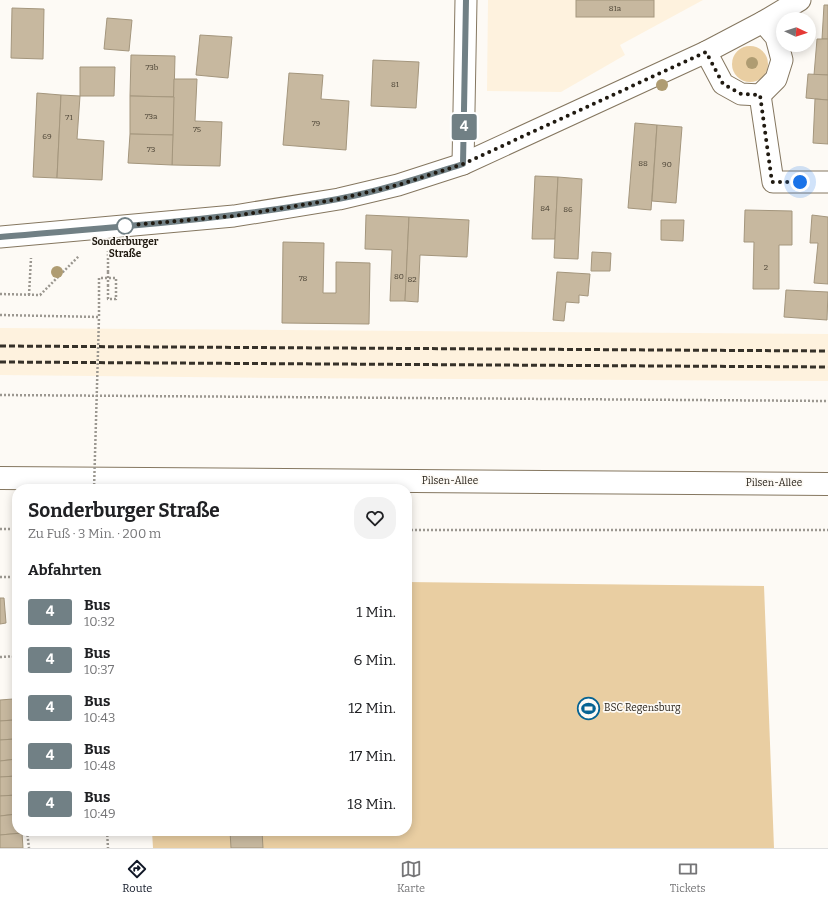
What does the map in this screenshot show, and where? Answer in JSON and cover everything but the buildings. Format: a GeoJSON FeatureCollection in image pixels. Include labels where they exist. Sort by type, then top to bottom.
{"type":"FeatureCollection","features":[{"type":"Feature","properties":{"kind":"main road","name":"Pilsen-Allee"},"geometry":{"type":"LineString","coordinates":[[0,478],[828,484]]}},
{"type":"Feature","properties":{"kind":"street"},"geometry":{"type":"LineString","coordinates":[[463,164],[466,0]]}},
{"type":"Feature","properties":{"kind":"street"},"geometry":{"type":"LineString","coordinates":[[0,237],[234,216],[339,199],[398,185],[463,164],[706,52],[764,22],[800,0]]}},
{"type":"Feature","properties":{"kind":"street"},"geometry":{"type":"LineString","coordinates":[[706,52],[723,84],[741,94],[760,95],[776,79],[782,60],[776,37],[764,22]]}},
{"type":"Feature","properties":{"kind":"street"},"geometry":{"type":"LineString","coordinates":[[760,95],[772,182],[828,182]]}},
{"type":"Feature","properties":{"kind":"path"},"geometry":{"type":"LineString","coordinates":[[0,294],[40,295],[108,227]]}},
{"type":"Feature","properties":{"kind":"path"},"geometry":{"type":"LineString","coordinates":[[29,295],[31,252]]}},
{"type":"Feature","properties":{"kind":"path"},"geometry":{"type":"LineString","coordinates":[[94,484],[99,278],[116,278],[116,299],[108,299],[108,286],[108,272]]}},
{"type":"Feature","properties":{"kind":"path"},"geometry":{"type":"LineString","coordinates":[[0,315],[99,317]]}},
{"type":"Feature","properties":{"kind":"path"},"geometry":{"type":"LineString","coordinates":[[0,395],[828,401]]}},
{"type":"Feature","properties":{"kind":"path"},"geometry":{"type":"LineString","coordinates":[[0,529],[12,529]]}},
{"type":"Feature","properties":{"kind":"path"},"geometry":{"type":"LineString","coordinates":[[412,530],[828,530]]}},
{"type":"Feature","properties":{"kind":"path"},"geometry":{"type":"LineString","coordinates":[[0,577],[12,577]]}},
{"type":"Feature","properties":{"kind":"path"},"geometry":{"type":"LineString","coordinates":[[0,657],[12,656]]}},
{"type":"Feature","properties":{"kind":"path"},"geometry":{"type":"LineString","coordinates":[[27,836],[28,848]]}},
{"type":"Feature","properties":{"kind":"path"},"geometry":{"type":"LineString","coordinates":[[107,836],[108,848]]}},
{"type":"Feature","properties":{"kind":"shaded area"},"geometry":{"type":"Polygon","coordinates":[[[488,0],[703,0],[620,45],[625,55],[561,92],[487,91],[488,0]]]}},
{"type":"Feature","properties":{"kind":"shaded area"},"geometry":{"type":"Polygon","coordinates":[[[750,46],[763,51],[768,64],[763,77],[750,82],[737,77],[732,64],[737,51],[750,46]]]}},
{"type":"Feature","properties":{"kind":"shaded area"},"geometry":{"type":"Polygon","coordinates":[[[0,328],[828,334],[828,381],[0,375],[0,328]]]}},
{"type":"Feature","properties":{"kind":"shaded area","name":"BSC Regensburg"},"geometry":{"type":"Polygon","coordinates":[[[412,582],[764,586],[774,848],[153,848],[152,836],[412,836],[412,582]]]}},
{"type":"Feature","properties":{"kind":"railway"},"geometry":{"type":"LineString","coordinates":[[0,346],[828,351]]}},
{"type":"Feature","properties":{"kind":"railway"},"geometry":{"type":"LineString","coordinates":[[0,362],[828,367]]}},
{"type":"Feature","properties":{"kind":"bus line","name":"4"},"geometry":{"type":"LineString","coordinates":[[0,237],[234,216],[339,199],[398,185],[463,164],[466,0]]}},
{"type":"Feature","properties":{"kind":"place","name":"Sonderburger Straße"},"geometry":{"type":"Point","coordinates":[125,226]}},
{"type":"Feature","properties":{"kind":"place","name":"BSC Regensburg"},"geometry":{"type":"Point","coordinates":[588,708]}},
{"type":"Feature","properties":{"kind":"route"},"geometry":{"type":"LineString","coordinates":[[125,226],[121,226],[234,216],[339,199],[398,185],[463,164],[706,52],[723,84],[741,94],[760,95],[772,182],[800,182]]}}]}
